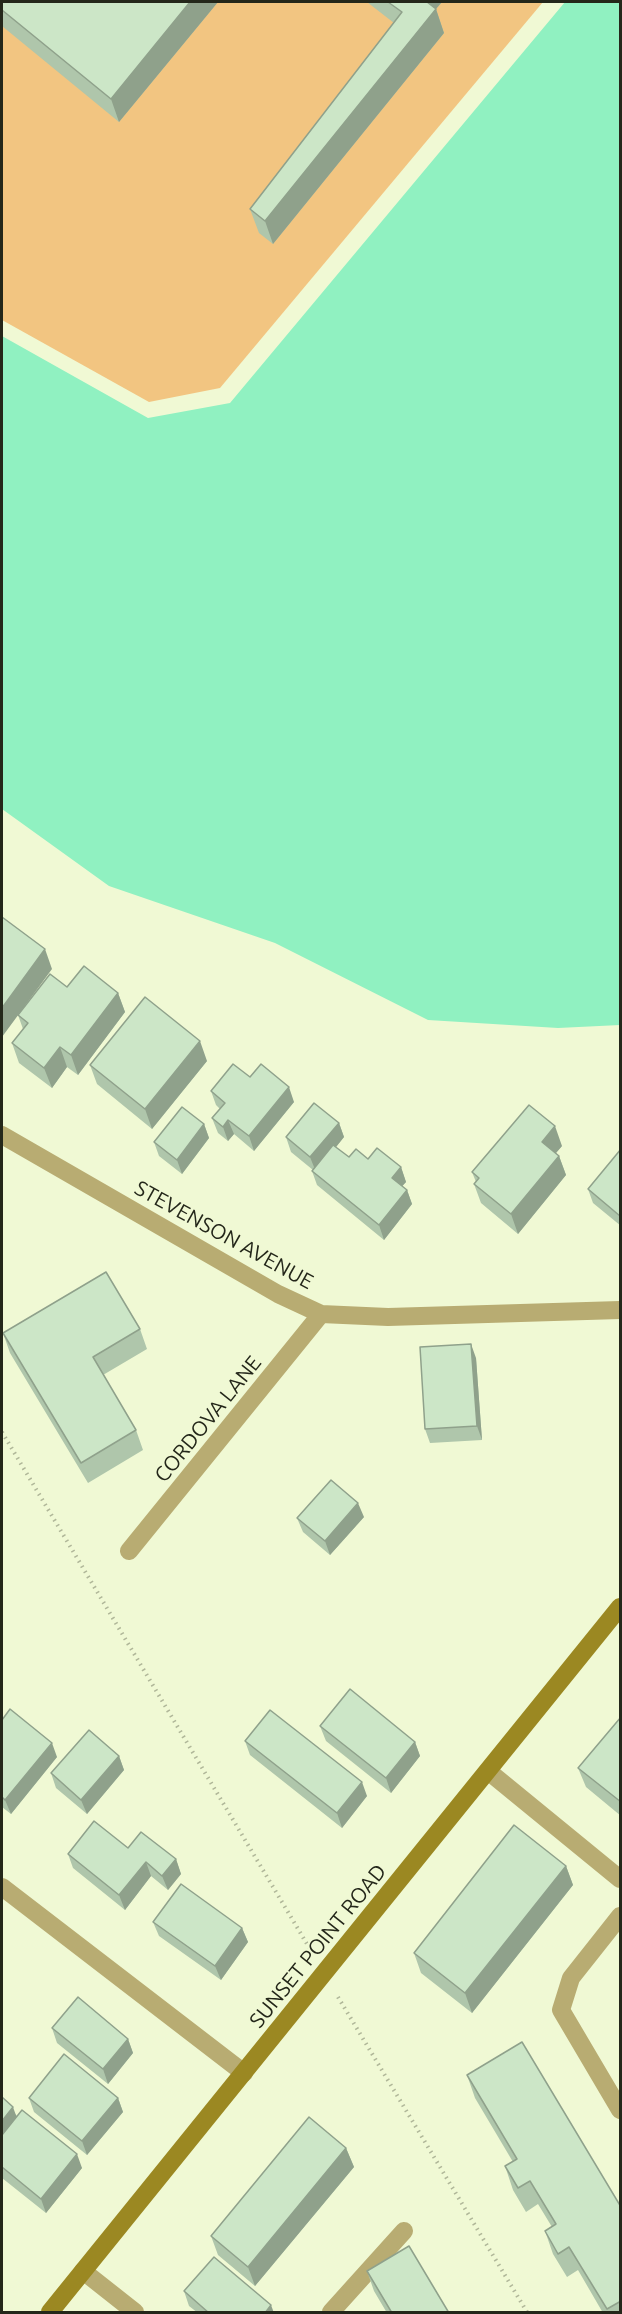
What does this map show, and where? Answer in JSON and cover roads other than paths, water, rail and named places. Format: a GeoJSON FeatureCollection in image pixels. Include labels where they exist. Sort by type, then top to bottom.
{"type":"FeatureCollection","features":[{"type":"Feature","properties":{"kind":"main road","name":"SUNSET POINT ROAD"},"geometry":{"type":"LineString","coordinates":[[50,2313],[621,1607]]}},
{"type":"Feature","properties":{"kind":"street","name":"STEVENSON AVENUE"},"geometry":{"type":"LineString","coordinates":[[2,1135],[278,1294],[321,1314],[388,1317],[621,1310]]}},
{"type":"Feature","properties":{"kind":"street","name":"CORDOVA LANE"},"geometry":{"type":"LineString","coordinates":[[129,1551],[321,1314]]}},
{"type":"Feature","properties":{"kind":"street"},"geometry":{"type":"LineString","coordinates":[[488,1771],[621,1879]]}},
{"type":"Feature","properties":{"kind":"street"},"geometry":{"type":"LineString","coordinates":[[2,1887],[244,2073]]}},
{"type":"Feature","properties":{"kind":"street"},"geometry":{"type":"LineString","coordinates":[[621,1917],[571,1978],[561,2010],[621,2110]]}},
{"type":"Feature","properties":{"kind":"street"},"geometry":{"type":"LineString","coordinates":[[331,2313],[404,2232]]}},
{"type":"Feature","properties":{"kind":"street"},"geometry":{"type":"LineString","coordinates":[[83,2271],[135,2313]]}}]}
